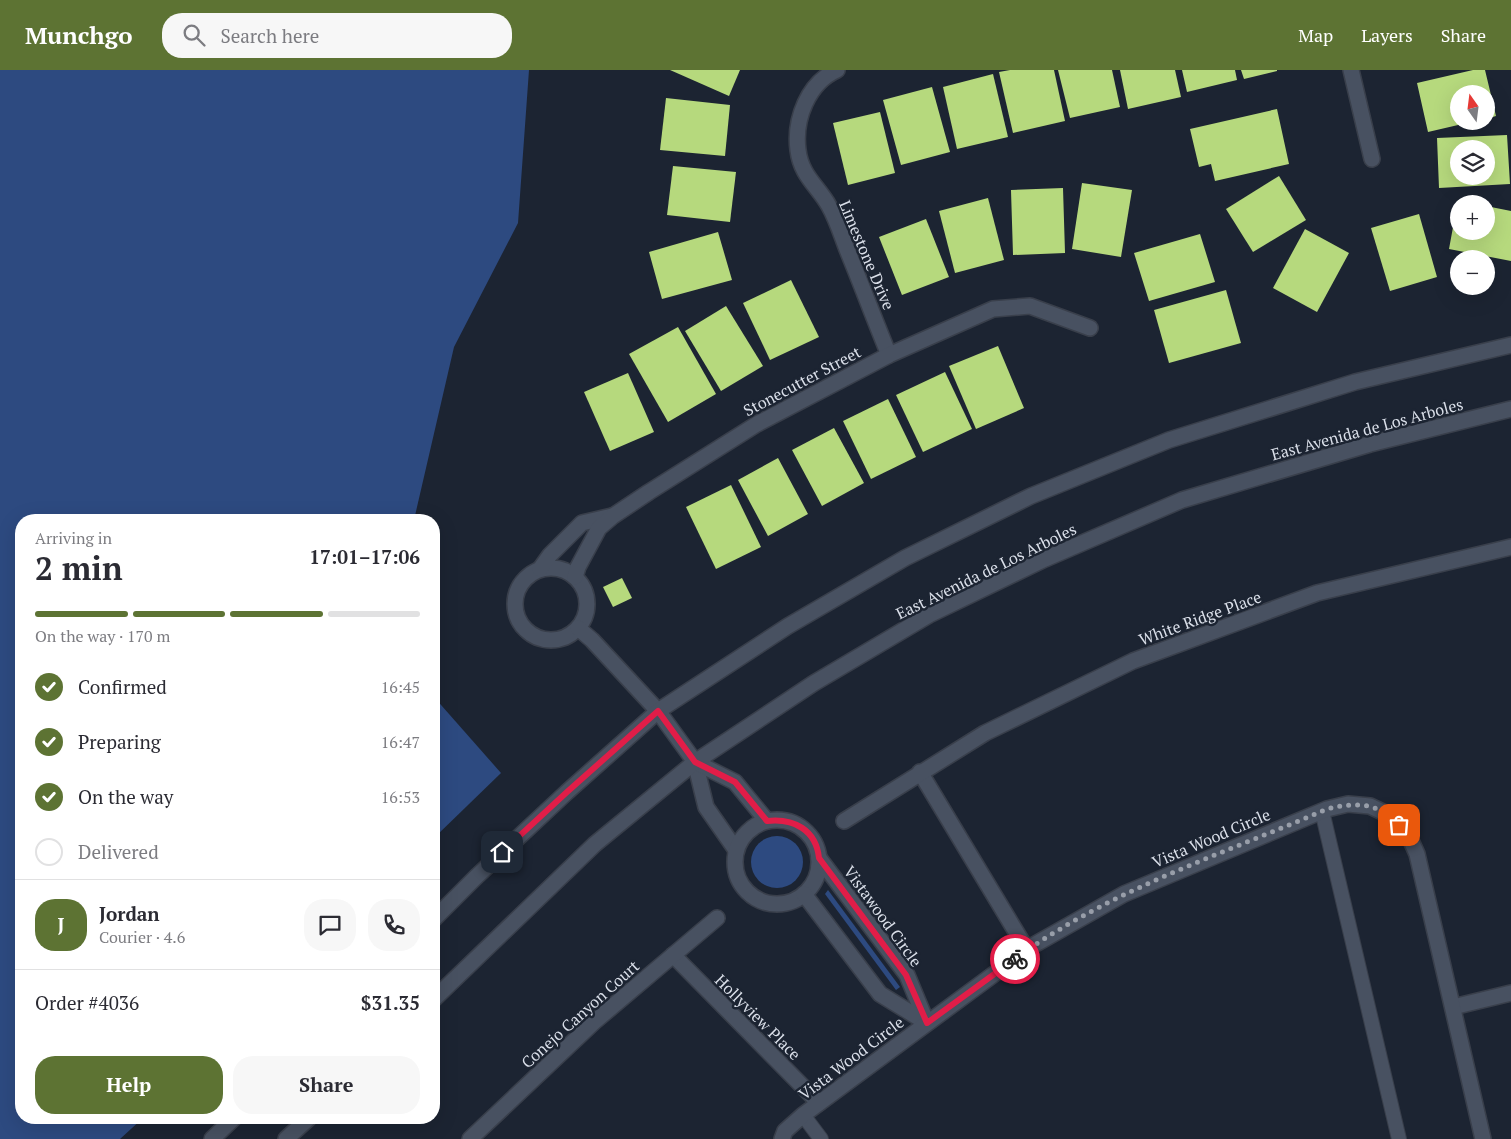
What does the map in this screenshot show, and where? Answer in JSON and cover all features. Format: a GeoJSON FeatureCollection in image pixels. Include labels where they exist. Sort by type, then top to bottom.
{"type":"FeatureCollection","features":[{"type":"Feature","properties":{"kind":"street","name":"Limestone Drive"},"geometry":{"type":"LineString","coordinates":[[838,70],[832,72],[816,87],[803,107],[797,128],[798,151],[806,175],[829,205],[889,355]]}},
{"type":"Feature","properties":{"kind":"street"},"geometry":{"type":"LineString","coordinates":[[1351,70],[1372,158]]}},
{"type":"Feature","properties":{"kind":"street","name":"Stonecutter Street"},"geometry":{"type":"LineString","coordinates":[[575,577],[578,567],[599,528],[613,516],[756,424],[889,355],[992,310],[1030,306],[1090,328]]}},
{"type":"Feature","properties":{"kind":"street"},"geometry":{"type":"LineString","coordinates":[[440,913],[567,792],[658,711],[788,626],[904,558],[1031,496],[1168,440],[1356,382],[1511,345]]}},
{"type":"Feature","properties":{"kind":"street","name":"East Avenida de Los Arboles"},"geometry":{"type":"LineString","coordinates":[[440,993],[595,844],[695,762],[814,683],[929,614],[1054,555],[1182,500],[1370,444],[1511,409]]}},
{"type":"Feature","properties":{"kind":"street"},"geometry":{"type":"LineString","coordinates":[[540,570],[550,555],[582,523],[613,516]]}},
{"type":"Feature","properties":{"kind":"street","name":"White Ridge Place"},"geometry":{"type":"LineString","coordinates":[[844,821],[985,733],[1133,661],[1317,593],[1511,547]]}},
{"type":"Feature","properties":{"kind":"street"},"geometry":{"type":"LineString","coordinates":[[552,568],[564,570],[575,577],[582,585],[587,607],[584,618],[578,628],[557,640],[545,640],[534,636],[524,628],[518,618],[515,607],[516,595],[521,584],[530,575],[540,570],[552,568]]}},
{"type":"Feature","properties":{"kind":"street"},"geometry":{"type":"LineString","coordinates":[[578,628],[592,640],[658,711],[695,762],[706,807],[736,850]]}},
{"type":"Feature","properties":{"kind":"street"},"geometry":{"type":"LineString","coordinates":[[695,762],[735,782],[767,821],[757,825],[748,832],[736,850],[735,864],[737,877],[744,888],[754,897],[766,903],[780,904],[792,901],[804,894],[880,994],[927,1023]]}},
{"type":"Feature","properties":{"kind":"street"},"geometry":{"type":"LineString","coordinates":[[920,772],[1027,950]]}},
{"type":"Feature","properties":{"kind":"street","name":"Vista Wood Circle"},"geometry":{"type":"LineString","coordinates":[[782,1139],[785,1131],[803,1115],[1027,950],[1124,894],[1322,811],[1348,804],[1370,806],[1391,816],[1408,834],[1417,854],[1484,1139]]}},
{"type":"Feature","properties":{"kind":"street","name":"Vistawood Circle"},"geometry":{"type":"LineString","coordinates":[[767,821],[780,819],[793,822],[805,829],[814,840],[819,858],[906,975],[927,1023]]}},
{"type":"Feature","properties":{"kind":"street","name":"Vistawood Circle"},"geometry":{"type":"LineString","coordinates":[[804,894],[812,886],[817,875],[819,858]]}},
{"type":"Feature","properties":{"kind":"street","name":"Conejo Canyon Court"},"geometry":{"type":"LineString","coordinates":[[470,1139],[594,1022],[717,918]]}},
{"type":"Feature","properties":{"kind":"street","name":"Hollyview Place"},"geometry":{"type":"LineString","coordinates":[[673,955],[819,1103]]}},
{"type":"Feature","properties":{"kind":"street"},"geometry":{"type":"LineString","coordinates":[[1452,1006],[1511,993]]}},
{"type":"Feature","properties":{"kind":"street"},"geometry":{"type":"LineString","coordinates":[[212,1139],[228,1124]]}},
{"type":"Feature","properties":{"kind":"street"},"geometry":{"type":"LineString","coordinates":[[286,1139],[302,1124]]}},
{"type":"Feature","properties":{"kind":"lane"},"geometry":{"type":"LineString","coordinates":[[1322,811],[1399,1139]]}},
{"type":"Feature","properties":{"kind":"lane"},"geometry":{"type":"LineString","coordinates":[[803,1115],[822,1139]]}},
{"type":"Feature","properties":{"kind":"shaded area"},"geometry":{"type":"Polygon","coordinates":[[[0,70],[529,70],[518,223],[454,347],[415,514],[15,514],[15,1124],[136,1124],[120,1139],[0,1139],[0,70]]]}},
{"type":"Feature","properties":{"kind":"shaded area"},"geometry":{"type":"Polygon","coordinates":[[[440,704],[501,773],[440,832],[440,704]]]}},
{"type":"Feature","properties":{"kind":"shaded area"},"geometry":{"type":"Polygon","coordinates":[[[777,836],[787,838],[795,844],[801,852],[803,862],[801,872],[795,880],[787,886],[777,888],[767,886],[759,880],[753,872],[751,862],[753,852],[759,844],[767,838],[777,836]]]}},
{"type":"Feature","properties":{"kind":"shaded area"},"geometry":{"type":"Polygon","coordinates":[[[828,890],[900,987],[896,990],[825,894],[828,890]]]}},
{"type":"Feature","properties":{"kind":"building"},"geometry":{"type":"Polygon","coordinates":[[[670,70],[740,70],[729,96],[670,70]]]}},
{"type":"Feature","properties":{"kind":"building"},"geometry":{"type":"Polygon","coordinates":[[[1010,70],[1054,70],[1065,121],[1013,133],[999,72],[1010,70]]]}},
{"type":"Feature","properties":{"kind":"building"},"geometry":{"type":"Polygon","coordinates":[[[1058,70],[1112,70],[1120,107],[1070,118],[1058,70]]]}},
{"type":"Feature","properties":{"kind":"building"},"geometry":{"type":"Polygon","coordinates":[[[1120,70],[1175,70],[1181,97],[1128,109],[1120,70]]]}},
{"type":"Feature","properties":{"kind":"building"},"geometry":{"type":"Polygon","coordinates":[[[1182,70],[1235,70],[1237,80],[1187,92],[1182,70]]]}},
{"type":"Feature","properties":{"kind":"building"},"geometry":{"type":"Polygon","coordinates":[[[1241,70],[1277,70],[1277,71],[1244,79],[1241,70]]]}},
{"type":"Feature","properties":{"kind":"building"},"geometry":{"type":"Polygon","coordinates":[[[1473,70],[1485,70],[1489,85],[1450,85],[1450,127],[1428,132],[1417,83],[1473,70]]]}},
{"type":"Feature","properties":{"kind":"building"},"geometry":{"type":"Polygon","coordinates":[[[993,74],[1008,137],[957,149],[943,87],[993,74]]]}},
{"type":"Feature","properties":{"kind":"building"},"geometry":{"type":"Polygon","coordinates":[[[932,87],[950,152],[901,165],[883,100],[932,87]]]}},
{"type":"Feature","properties":{"kind":"building"},"geometry":{"type":"Polygon","coordinates":[[[666,98],[730,105],[725,156],[660,150],[666,98]]]}},
{"type":"Feature","properties":{"kind":"building"},"geometry":{"type":"Polygon","coordinates":[[[1277,109],[1289,164],[1215,181],[1211,164],[1199,167],[1190,129],[1277,109]]]}},
{"type":"Feature","properties":{"kind":"building"},"geometry":{"type":"Polygon","coordinates":[[[880,112],[895,173],[848,185],[833,123],[880,112]]]}},
{"type":"Feature","properties":{"kind":"building"},"geometry":{"type":"Polygon","coordinates":[[[1507,135],[1510,184],[1495,185],[1495,140],[1450,140],[1450,185],[1492,185],[1439,188],[1437,138],[1507,135]]]}},
{"type":"Feature","properties":{"kind":"building"},"geometry":{"type":"Polygon","coordinates":[[[673,166],[736,172],[730,222],[667,215],[673,166]]]}},
{"type":"Feature","properties":{"kind":"building"},"geometry":{"type":"Polygon","coordinates":[[[1279,176],[1306,220],[1253,252],[1226,209],[1279,176]]]}},
{"type":"Feature","properties":{"kind":"building"},"geometry":{"type":"Polygon","coordinates":[[[1082,183],[1132,190],[1121,257],[1072,249],[1082,183]]]}},
{"type":"Feature","properties":{"kind":"building"},"geometry":{"type":"Polygon","coordinates":[[[1063,188],[1065,253],[1013,255],[1011,190],[1063,188]]]}},
{"type":"Feature","properties":{"kind":"building"},"geometry":{"type":"Polygon","coordinates":[[[988,198],[1004,260],[955,273],[939,211],[988,198]]]}},
{"type":"Feature","properties":{"kind":"building"},"geometry":{"type":"Polygon","coordinates":[[[1495,208],[1511,211],[1511,261],[1495,258],[1495,250],[1449,249],[1451,240],[1495,240],[1495,208]]]}},
{"type":"Feature","properties":{"kind":"building"},"geometry":{"type":"Polygon","coordinates":[[[1419,214],[1437,277],[1390,291],[1371,228],[1419,214]]]}},
{"type":"Feature","properties":{"kind":"building"},"geometry":{"type":"Polygon","coordinates":[[[926,219],[949,277],[902,295],[879,237],[926,219]]]}},
{"type":"Feature","properties":{"kind":"building"},"geometry":{"type":"Polygon","coordinates":[[[1305,229],[1349,253],[1317,312],[1273,288],[1305,229]]]}},
{"type":"Feature","properties":{"kind":"building"},"geometry":{"type":"Polygon","coordinates":[[[718,232],[732,280],[662,299],[649,252],[718,232]]]}},
{"type":"Feature","properties":{"kind":"building"},"geometry":{"type":"Polygon","coordinates":[[[1200,234],[1215,282],[1149,301],[1134,253],[1200,234]]]}},
{"type":"Feature","properties":{"kind":"building"},"geometry":{"type":"Polygon","coordinates":[[[791,280],[819,337],[770,360],[743,303],[791,280]]]}},
{"type":"Feature","properties":{"kind":"building"},"geometry":{"type":"Polygon","coordinates":[[[1226,290],[1241,343],[1169,363],[1154,310],[1226,290]]]}},
{"type":"Feature","properties":{"kind":"building"},"geometry":{"type":"Polygon","coordinates":[[[726,306],[763,366],[721,391],[685,331],[726,306]]]}},
{"type":"Feature","properties":{"kind":"building"},"geometry":{"type":"Polygon","coordinates":[[[678,327],[716,394],[668,422],[629,354],[678,327]]]}},
{"type":"Feature","properties":{"kind":"building"},"geometry":{"type":"Polygon","coordinates":[[[998,346],[1024,408],[976,429],[949,366],[998,346]]]}},
{"type":"Feature","properties":{"kind":"building"},"geometry":{"type":"Polygon","coordinates":[[[945,372],[972,429],[923,452],[896,395],[945,372]]]}},
{"type":"Feature","properties":{"kind":"building"},"geometry":{"type":"Polygon","coordinates":[[[628,373],[654,432],[610,451],[584,392],[628,373]]]}},
{"type":"Feature","properties":{"kind":"building"},"geometry":{"type":"Polygon","coordinates":[[[888,399],[916,457],[871,479],[843,421],[888,399]]]}},
{"type":"Feature","properties":{"kind":"building"},"geometry":{"type":"Polygon","coordinates":[[[834,428],[864,483],[822,506],[792,450],[834,428]]]}},
{"type":"Feature","properties":{"kind":"building"},"geometry":{"type":"Polygon","coordinates":[[[778,458],[808,514],[768,536],[738,480],[778,458]]]}},
{"type":"Feature","properties":{"kind":"building"},"geometry":{"type":"Polygon","coordinates":[[[731,485],[761,547],[716,569],[686,507],[731,485]]]}},
{"type":"Feature","properties":{"kind":"building"},"geometry":{"type":"Polygon","coordinates":[[[622,578],[632,598],[613,607],[603,587],[622,578]]]}},
{"type":"Feature","properties":{"kind":"way so far"},"geometry":{"type":"LineString","coordinates":[[1015,959],[1032,946],[1124,894],[1327,809],[1348,804],[1370,806],[1391,816],[1399,825]]}},
{"type":"Feature","properties":{"kind":"route"},"geometry":{"type":"LineString","coordinates":[[502,852],[658,711],[695,762],[735,782],[767,821],[780,819],[793,822],[805,829],[814,840],[819,858],[906,975],[927,1023],[1015,959]]}}]}
